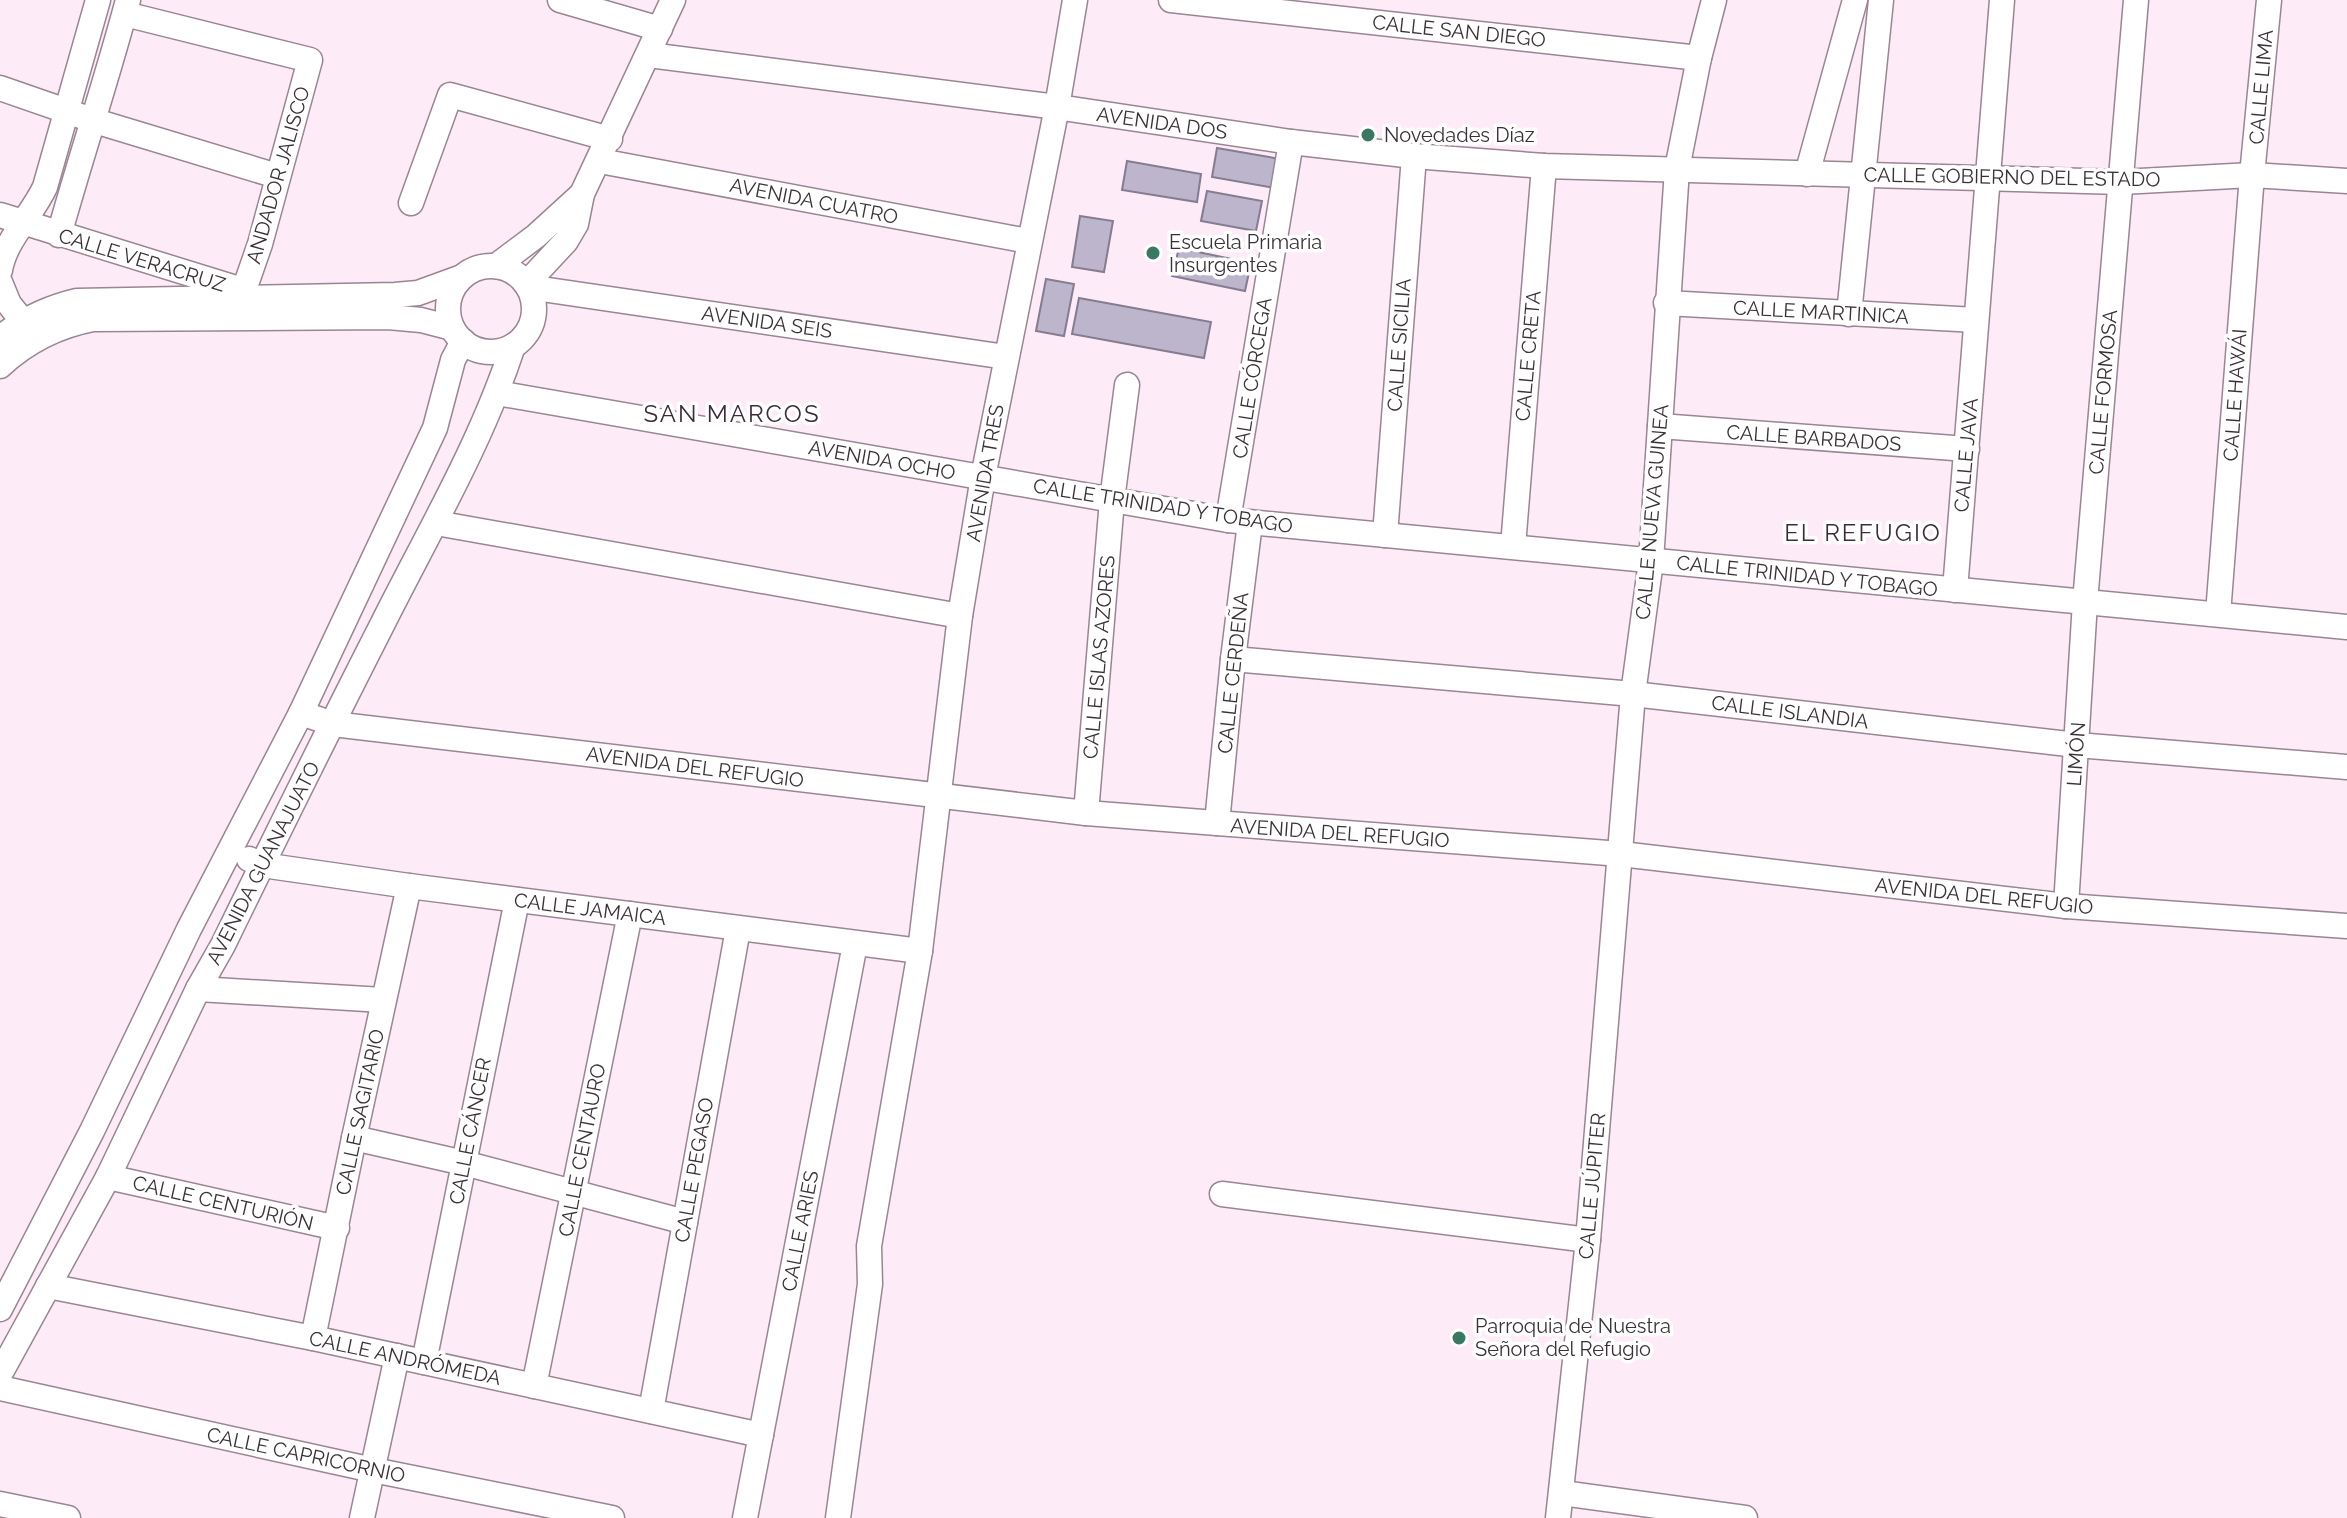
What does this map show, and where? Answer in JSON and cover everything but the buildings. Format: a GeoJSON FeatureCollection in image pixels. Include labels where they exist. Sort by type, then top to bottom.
{"type":"FeatureCollection","features":[{"type":"Feature","properties":{"kind":"street"},"geometry":{"type":"LineString","coordinates":[[0,270],[6,250],[25,224],[45,187],[98,0]]}},
{"type":"Feature","properties":{"kind":"street"},"geometry":{"type":"LineString","coordinates":[[560,0],[660,29]]}},
{"type":"Feature","properties":{"kind":"street"},"geometry":{"type":"LineString","coordinates":[[527,285],[566,241],[576,224],[582,194],[673,0]]}},
{"type":"Feature","properties":{"kind":"street","name":"AVENIDA TRES"},"geometry":{"type":"LineString","coordinates":[[838,1518],[870,1284],[869,1246],[920,951],[960,616],[983,477],[1057,107],[1075,0]]}},
{"type":"Feature","properties":{"kind":"street","name":"CALLE SAN DIEGO"},"geometry":{"type":"LineString","coordinates":[[1171,0],[1699,58]]}},
{"type":"Feature","properties":{"kind":"street","name":"CALLE NUEVA GUINEA"},"geometry":{"type":"LineString","coordinates":[[1621,854],[1633,694],[1651,561],[1677,169],[1714,0]]}},
{"type":"Feature","properties":{"kind":"street"},"geometry":{"type":"LineString","coordinates":[[1807,174],[1855,0]]}},
{"type":"Feature","properties":{"kind":"street"},"geometry":{"type":"LineString","coordinates":[[1849,314],[1881,0]]}},
{"type":"Feature","properties":{"kind":"street","name":"CALLE JAVA"},"geometry":{"type":"LineString","coordinates":[[1955,590],[2002,0]]}},
{"type":"Feature","properties":{"kind":"street","name":"CALLE FORMOSA"},"geometry":{"type":"LineString","coordinates":[[2085,602],[2136,0]]}},
{"type":"Feature","properties":{"kind":"street","name":"CALLE LIMA"},"geometry":{"type":"LineString","coordinates":[[2252,175],[2269,0]]}},
{"type":"Feature","properties":{"kind":"street"},"geometry":{"type":"LineString","coordinates":[[59,235],[126,7]]}},
{"type":"Feature","properties":{"kind":"street","name":"ANDADOR JALISCO"},"geometry":{"type":"LineString","coordinates":[[126,7],[310,60],[260,244],[252,294]]}},
{"type":"Feature","properties":{"kind":"street","name":"AVENIDA DOS"},"geometry":{"type":"LineString","coordinates":[[649,55],[1414,156],[1544,166],[1677,169]]}},
{"type":"Feature","properties":{"kind":"street"},"geometry":{"type":"LineString","coordinates":[[0,88],[95,121],[277,176]]}},
{"type":"Feature","properties":{"kind":"street","name":"AVENIDA CUATRO"},"geometry":{"type":"LineString","coordinates":[[411,203],[450,95],[605,150],[1028,241]]}},
{"type":"Feature","properties":{"kind":"street","name":"CALLE CÓRCEGA"},"geometry":{"type":"LineString","coordinates":[[1239,521],[1291,142]]}},
{"type":"Feature","properties":{"kind":"street","name":"CALLE SICILIA"},"geometry":{"type":"LineString","coordinates":[[1385,535],[1414,156]]}},
{"type":"Feature","properties":{"kind":"street","name":"CALLE CRETA"},"geometry":{"type":"LineString","coordinates":[[1513,546],[1544,166]]}},
{"type":"Feature","properties":{"kind":"street","name":"CALLE GOBIERNO DEL ESTADO"},"geometry":{"type":"LineString","coordinates":[[1677,169],[2121,182],[2252,175],[2347,181]]}},
{"type":"Feature","properties":{"kind":"street","name":"CALLE HAWÁI"},"geometry":{"type":"LineString","coordinates":[[2218,614],[2252,175]]}},
{"type":"Feature","properties":{"kind":"street"},"geometry":{"type":"LineString","coordinates":[[496,266],[536,236],[582,194]]}},
{"type":"Feature","properties":{"kind":"street","name":"CALLE VERACRUZ"},"geometry":{"type":"LineString","coordinates":[[0,215],[252,294]]}},
{"type":"Feature","properties":{"kind":"street"},"geometry":{"type":"LineString","coordinates":[[0,338],[29,330],[55,328],[93,319],[388,317],[421,320],[458,335],[479,350],[488,352],[513,346],[526,335],[533,319],[534,303],[527,285],[516,273],[496,266],[477,268],[462,277],[418,293],[252,294],[77,301],[42,311],[29,330],[0,366]]}},
{"type":"Feature","properties":{"kind":"street"},"geometry":{"type":"LineString","coordinates":[[458,335],[448,301],[462,277]]}},
{"type":"Feature","properties":{"kind":"street"},"geometry":{"type":"LineString","coordinates":[[0,282],[0,294]]}},
{"type":"Feature","properties":{"kind":"street","name":"AVENIDA SEIS"},"geometry":{"type":"LineString","coordinates":[[527,285],[1006,357]]}},
{"type":"Feature","properties":{"kind":"street"},"geometry":{"type":"LineString","coordinates":[[1,288],[29,330]]}},
{"type":"Feature","properties":{"kind":"street","name":"CALLE MARTINICA"},"geometry":{"type":"LineString","coordinates":[[1666,303],[1976,320]]}},
{"type":"Feature","properties":{"kind":"street","name":"AVENIDA GUANAJUATO"},"geometry":{"type":"LineString","coordinates":[[0,1309],[92,1131],[189,929],[301,713],[435,428],[458,335]]}},
{"type":"Feature","properties":{"kind":"street","name":"AVENIDA GUANAJUATO"},"geometry":{"type":"LineString","coordinates":[[0,1374],[108,1177],[198,989],[436,523],[497,393],[513,346]]}},
{"type":"Feature","properties":{"kind":"street","name":"CALLE ISLAS AZORES"},"geometry":{"type":"LineString","coordinates":[[1086,813],[1112,500],[1127,385]]}},
{"type":"Feature","properties":{"kind":"street","name":"AVENIDA OCHO"},"geometry":{"type":"LineString","coordinates":[[497,393],[983,477]]}},
{"type":"Feature","properties":{"kind":"street","name":"CALLE BARBADOS"},"geometry":{"type":"LineString","coordinates":[[1660,426],[1967,449]]}},
{"type":"Feature","properties":{"kind":"street","name":"CALLE TRINIDAD Y TOBAGO"},"geometry":{"type":"LineString","coordinates":[[983,477],[1239,521],[2347,627]]}},
{"type":"Feature","properties":{"kind":"street","name":"CALLE CERDEÑA"},"geometry":{"type":"LineString","coordinates":[[1217,823],[1233,659],[1239,521]]}},
{"type":"Feature","properties":{"kind":"street"},"geometry":{"type":"LineString","coordinates":[[436,523],[960,616]]}},
{"type":"Feature","properties":{"kind":"street","name":"LIMÓN"},"geometry":{"type":"LineString","coordinates":[[2066,906],[2085,602]]}},
{"type":"Feature","properties":{"kind":"street","name":"CALLE ISLANDIA"},"geometry":{"type":"LineString","coordinates":[[1233,659],[1633,694],[2077,745],[2347,767]]}},
{"type":"Feature","properties":{"kind":"street","name":"AVENIDA DEL REFUGIO"},"geometry":{"type":"LineString","coordinates":[[301,713],[333,724],[1086,813],[1621,854],[2066,906],[2347,926]]}},
{"type":"Feature","properties":{"kind":"street","name":"CALLE JAMAICA"},"geometry":{"type":"LineString","coordinates":[[231,851],[262,865],[920,951]]}},
{"type":"Feature","properties":{"kind":"street","name":"CALLE JÚPITER"},"geometry":{"type":"LineString","coordinates":[[1558,1518],[1588,1240],[1621,854]]}},
{"type":"Feature","properties":{"kind":"street","name":"CALLE SAGITARIO"},"geometry":{"type":"LineString","coordinates":[[313,1338],[409,886]]}},
{"type":"Feature","properties":{"kind":"street","name":"CALLE CÁNCER"},"geometry":{"type":"LineString","coordinates":[[424,1362],[517,900]]}},
{"type":"Feature","properties":{"kind":"street","name":"CALLE CENTAURO"},"geometry":{"type":"LineString","coordinates":[[534,1386],[630,914]]}},
{"type":"Feature","properties":{"kind":"street"},"geometry":{"type":"LineString","coordinates":[[189,929],[223,945]]}},
{"type":"Feature","properties":{"kind":"street","name":"CALLE PEGASO"},"geometry":{"type":"LineString","coordinates":[[651,1411],[738,929]]}},
{"type":"Feature","properties":{"kind":"street","name":"CALLE ARIES"},"geometry":{"type":"LineString","coordinates":[[745,1518],[855,944]]}},
{"type":"Feature","properties":{"kind":"street"},"geometry":{"type":"LineString","coordinates":[[198,989],[383,1000]]}},
{"type":"Feature","properties":{"kind":"street"},"geometry":{"type":"LineString","coordinates":[[354,1138],[464,1163],[685,1222]]}},
{"type":"Feature","properties":{"kind":"street","name":"CALLE CENTURIÓN"},"geometry":{"type":"LineString","coordinates":[[108,1177],[337,1228]]}},
{"type":"Feature","properties":{"kind":"street"},"geometry":{"type":"LineString","coordinates":[[1222,1194],[1588,1240]]}},
{"type":"Feature","properties":{"kind":"street","name":"CALLE ANDRÓMEDA"},"geometry":{"type":"LineString","coordinates":[[48,1286],[313,1338],[761,1435]]}},
{"type":"Feature","properties":{"kind":"street"},"geometry":{"type":"LineString","coordinates":[[362,1518],[397,1356]]}},
{"type":"Feature","properties":{"kind":"street","name":"CALLE CAPRICORNIO"},"geometry":{"type":"LineString","coordinates":[[0,1388],[373,1470],[612,1518]]}},
{"type":"Feature","properties":{"kind":"street"},"geometry":{"type":"LineString","coordinates":[[1562,1493],[1696,1514],[1745,1518]]}},
{"type":"Feature","properties":{"kind":"street"},"geometry":{"type":"LineString","coordinates":[[0,1504],[68,1518]]}},
{"type":"Feature","properties":{"kind":"place","name":"Novedades Díaz"},"geometry":{"type":"Point","coordinates":[1368,135]}},
{"type":"Feature","properties":{"kind":"place","name":"Escuela Primaria Insurgentes"},"geometry":{"type":"Point","coordinates":[1153,253]}},
{"type":"Feature","properties":{"kind":"place","name":"Parroquia de Nuestra Señora del Refugio"},"geometry":{"type":"Point","coordinates":[1459,1338]}},
{"type":"Feature","properties":{"kind":"district","name":"SAN MARCOS"},"geometry":{"type":"Point","coordinates":[732,414]}},
{"type":"Feature","properties":{"kind":"district","name":"EL REFUGIO"},"geometry":{"type":"Point","coordinates":[1863,533]}}]}
